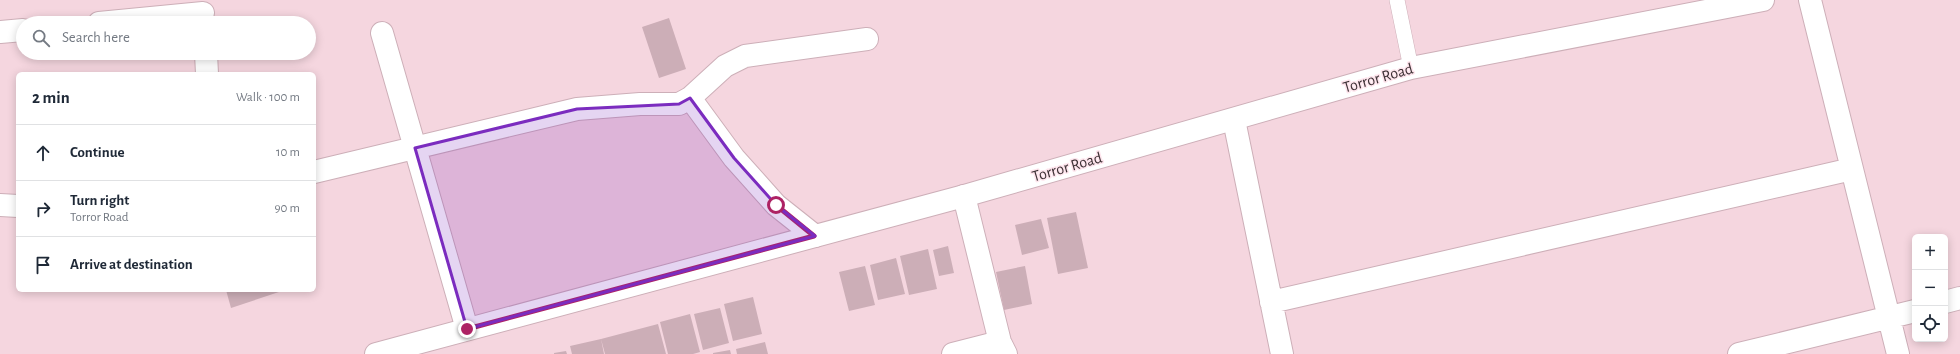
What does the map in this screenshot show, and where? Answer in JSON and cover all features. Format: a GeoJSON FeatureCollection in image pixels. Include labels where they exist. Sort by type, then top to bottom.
{"type":"FeatureCollection","features":[{"type":"Feature","properties":{"kind":"street","name":"Torror Road"},"geometry":{"type":"LineString","coordinates":[[376,354],[964,196],[1234,120],[1410,68],[1735,3],[1763,0]]}},
{"type":"Feature","properties":{"kind":"street"},"geometry":{"type":"LineString","coordinates":[[1810,0],[1898,354]]}},
{"type":"Feature","properties":{"kind":"street"},"geometry":{"type":"LineString","coordinates":[[165,16],[203,12]]}},
{"type":"Feature","properties":{"kind":"street"},"geometry":{"type":"LineString","coordinates":[[0,32],[16,31]]}},
{"type":"Feature","properties":{"kind":"street"},"geometry":{"type":"LineString","coordinates":[[382,33],[467,329]]}},
{"type":"Feature","properties":{"kind":"street"},"geometry":{"type":"LineString","coordinates":[[316,172],[577,109],[640,104],[679,104],[690,98],[725,66],[745,56],[868,39]]}},
{"type":"Feature","properties":{"kind":"street"},"geometry":{"type":"LineString","coordinates":[[206,60],[207,72]]}},
{"type":"Feature","properties":{"kind":"street"},"geometry":{"type":"LineString","coordinates":[[690,98],[739,164],[776,205],[814,236]]}},
{"type":"Feature","properties":{"kind":"street"},"geometry":{"type":"LineString","coordinates":[[1234,120],[1282,354]]}},
{"type":"Feature","properties":{"kind":"street"},"geometry":{"type":"LineString","coordinates":[[1271,302],[1852,169]]}},
{"type":"Feature","properties":{"kind":"street"},"geometry":{"type":"LineString","coordinates":[[953,354],[1003,348],[964,196]]}},
{"type":"Feature","properties":{"kind":"street"},"geometry":{"type":"LineString","coordinates":[[0,205],[16,206]]}},
{"type":"Feature","properties":{"kind":"street"},"geometry":{"type":"LineString","coordinates":[[1948,301],[1960,298]]}},
{"type":"Feature","properties":{"kind":"street"},"geometry":{"type":"LineString","coordinates":[[1739,354],[1912,312]]}},
{"type":"Feature","properties":{"kind":"lane"},"geometry":{"type":"LineString","coordinates":[[1397,0],[1410,68]]}},
{"type":"Feature","properties":{"kind":"highlighted area"},"geometry":{"type":"Polygon","coordinates":[[[690,98],[734,158],[776,205],[815,236],[467,329],[415,148],[577,109],[679,104],[690,98]]]}},
{"type":"Feature","properties":{"kind":"building"},"geometry":{"type":"Polygon","coordinates":[[[669,18],[686,69],[659,78],[642,27],[669,18]]]}},
{"type":"Feature","properties":{"kind":"building"},"geometry":{"type":"Polygon","coordinates":[[[1076,212],[1088,268],[1058,274],[1047,218],[1076,212]]]}},
{"type":"Feature","properties":{"kind":"building"},"geometry":{"type":"Polygon","coordinates":[[[1041,219],[1049,248],[1022,255],[1015,225],[1041,219]]]}},
{"type":"Feature","properties":{"kind":"building"},"geometry":{"type":"Polygon","coordinates":[[[948,246],[954,273],[939,276],[933,250],[948,246]]]}},
{"type":"Feature","properties":{"kind":"building"},"geometry":{"type":"Polygon","coordinates":[[[928,249],[937,289],[909,295],[900,256],[928,249]]]}},
{"type":"Feature","properties":{"kind":"building"},"geometry":{"type":"Polygon","coordinates":[[[896,258],[905,294],[878,300],[870,265],[896,258]]]}},
{"type":"Feature","properties":{"kind":"building"},"geometry":{"type":"Polygon","coordinates":[[[865,266],[875,305],[849,311],[839,272],[865,266]]]}},
{"type":"Feature","properties":{"kind":"building"},"geometry":{"type":"Polygon","coordinates":[[[1025,266],[1032,304],[1004,310],[996,272],[1025,266]]]}},
{"type":"Feature","properties":{"kind":"building"},"geometry":{"type":"Polygon","coordinates":[[[227,292],[279,292],[231,308],[227,292]]]}},
{"type":"Feature","properties":{"kind":"building"},"geometry":{"type":"Polygon","coordinates":[[[753,297],[762,334],[733,341],[724,304],[753,297]]]}},
{"type":"Feature","properties":{"kind":"building"},"geometry":{"type":"Polygon","coordinates":[[[720,308],[729,343],[703,350],[694,314],[720,308]]]}},
{"type":"Feature","properties":{"kind":"building"},"geometry":{"type":"Polygon","coordinates":[[[690,314],[700,352],[693,354],[668,354],[660,322],[690,314]]]}},
{"type":"Feature","properties":{"kind":"building"},"geometry":{"type":"Polygon","coordinates":[[[658,324],[666,354],[605,354],[601,339],[658,324]]]}},
{"type":"Feature","properties":{"kind":"building"},"geometry":{"type":"Polygon","coordinates":[[[601,339],[604,354],[572,354],[570,346],[601,339]]]}},
{"type":"Feature","properties":{"kind":"building"},"geometry":{"type":"Polygon","coordinates":[[[765,342],[768,354],[737,354],[736,349],[765,342]]]}},
{"type":"Feature","properties":{"kind":"building"},"geometry":{"type":"Polygon","coordinates":[[[730,350],[731,354],[713,354],[713,353],[730,350]]]}},
{"type":"Feature","properties":{"kind":"building"},"geometry":{"type":"Polygon","coordinates":[[[566,351],[567,354],[554,354],[554,353],[566,351]]]}},
{"type":"Feature","properties":{"kind":"route"},"geometry":{"type":"LineString","coordinates":[[467,329],[814,236],[776,205]]}}]}
